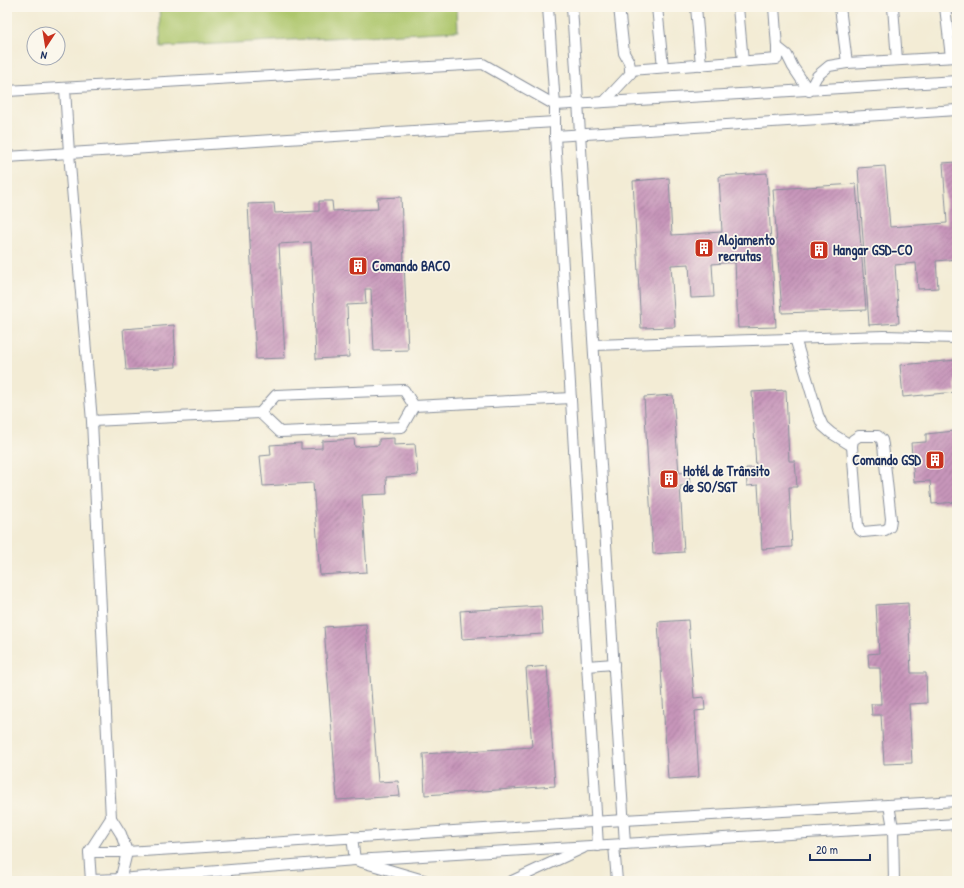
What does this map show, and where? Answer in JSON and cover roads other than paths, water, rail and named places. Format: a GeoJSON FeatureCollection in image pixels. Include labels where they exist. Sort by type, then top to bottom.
{"type":"FeatureCollection","features":[{"type":"Feature","properties":{"kind":"lane"},"geometry":{"type":"LineString","coordinates":[[548,7],[597,821],[593,846]]}},
{"type":"Feature","properties":{"kind":"lane"},"geometry":{"type":"LineString","coordinates":[[572,7],[625,844]]}},
{"type":"Feature","properties":{"kind":"lane"},"geometry":{"type":"LineString","coordinates":[[604,102],[631,73],[629,62],[624,53],[619,7]]}},
{"type":"Feature","properties":{"kind":"lane"},"geometry":{"type":"LineString","coordinates":[[657,7],[663,67]]}},
{"type":"Feature","properties":{"kind":"lane"},"geometry":{"type":"LineString","coordinates":[[696,7],[701,65]]}},
{"type":"Feature","properties":{"kind":"lane"},"geometry":{"type":"LineString","coordinates":[[738,7],[743,62]]}},
{"type":"Feature","properties":{"kind":"lane"},"geometry":{"type":"LineString","coordinates":[[630,70],[777,59],[774,7]]}},
{"type":"Feature","properties":{"kind":"lane"},"geometry":{"type":"LineString","coordinates":[[840,7],[847,63]]}},
{"type":"Feature","properties":{"kind":"lane"},"geometry":{"type":"LineString","coordinates":[[893,7],[898,60]]}},
{"type":"Feature","properties":{"kind":"lane"},"geometry":{"type":"LineString","coordinates":[[809,91],[817,76],[828,66],[847,63],[954,57],[945,7]]}},
{"type":"Feature","properties":{"kind":"lane"},"geometry":{"type":"LineString","coordinates":[[777,46],[787,55],[809,91]]}},
{"type":"Feature","properties":{"kind":"lane"},"geometry":{"type":"LineString","coordinates":[[7,91],[484,64],[555,106],[957,82]]}},
{"type":"Feature","properties":{"kind":"lane"},"geometry":{"type":"LineString","coordinates":[[65,88],[68,153],[92,421],[111,818],[121,834],[127,852],[120,880]]}},
{"type":"Feature","properties":{"kind":"lane"},"geometry":{"type":"LineString","coordinates":[[555,136],[957,110]]}},
{"type":"Feature","properties":{"kind":"lane"},"geometry":{"type":"LineString","coordinates":[[7,157],[555,122]]}},
{"type":"Feature","properties":{"kind":"lane"},"geometry":{"type":"LineString","coordinates":[[594,345],[884,336],[957,338]]}},
{"type":"Feature","properties":{"kind":"lane"},"geometry":{"type":"LineString","coordinates":[[795,338],[818,416],[823,426],[831,433],[852,446]]}},
{"type":"Feature","properties":{"kind":"lane"},"geometry":{"type":"LineString","coordinates":[[92,421],[260,413],[276,395],[404,390],[414,406]]}},
{"type":"Feature","properties":{"kind":"lane"},"geometry":{"type":"LineString","coordinates":[[414,406],[571,398]]}},
{"type":"Feature","properties":{"kind":"lane"},"geometry":{"type":"LineString","coordinates":[[260,413],[280,432],[402,427],[414,406]]}},
{"type":"Feature","properties":{"kind":"lane"},"geometry":{"type":"LineString","coordinates":[[859,436],[878,436],[882,440],[891,519],[890,527],[885,530],[863,532],[858,526],[852,446],[853,440],[859,436]]}},
{"type":"Feature","properties":{"kind":"lane"},"geometry":{"type":"LineString","coordinates":[[587,666],[614,664]]}},
{"type":"Feature","properties":{"kind":"lane"},"geometry":{"type":"LineString","coordinates":[[89,852],[127,852],[597,821],[957,801]]}},
{"type":"Feature","properties":{"kind":"lane"},"geometry":{"type":"LineString","coordinates":[[889,805],[893,828],[894,881]]}},
{"type":"Feature","properties":{"kind":"lane"},"geometry":{"type":"LineString","coordinates":[[111,818],[89,852],[91,881],[120,880],[355,860],[957,824]]}},
{"type":"Feature","properties":{"kind":"lane"},"geometry":{"type":"LineString","coordinates":[[352,837],[355,860]]}},
{"type":"Feature","properties":{"kind":"lane"},"geometry":{"type":"LineString","coordinates":[[614,845],[617,881]]}},
{"type":"Feature","properties":{"kind":"lane"},"geometry":{"type":"LineString","coordinates":[[512,881],[593,846]]}},
{"type":"Feature","properties":{"kind":"lane"},"geometry":{"type":"LineString","coordinates":[[355,860],[427,881]]}},
{"type":"Feature","properties":{"kind":"place","name":"Alojamento recrutas"},"geometry":{"type":"Point","coordinates":[704,248]}},
{"type":"Feature","properties":{"kind":"place","name":"Hangar GSD-CO"},"geometry":{"type":"Point","coordinates":[819,250]}},
{"type":"Feature","properties":{"kind":"place","name":"Comando BACO"},"geometry":{"type":"Point","coordinates":[358,266]}},
{"type":"Feature","properties":{"kind":"place","name":"Comando GSD"},"geometry":{"type":"Point","coordinates":[935,460]}},
{"type":"Feature","properties":{"kind":"place","name":"Hotél de Trânsito de SO/SGT"},"geometry":{"type":"Point","coordinates":[669,479]}}]}
